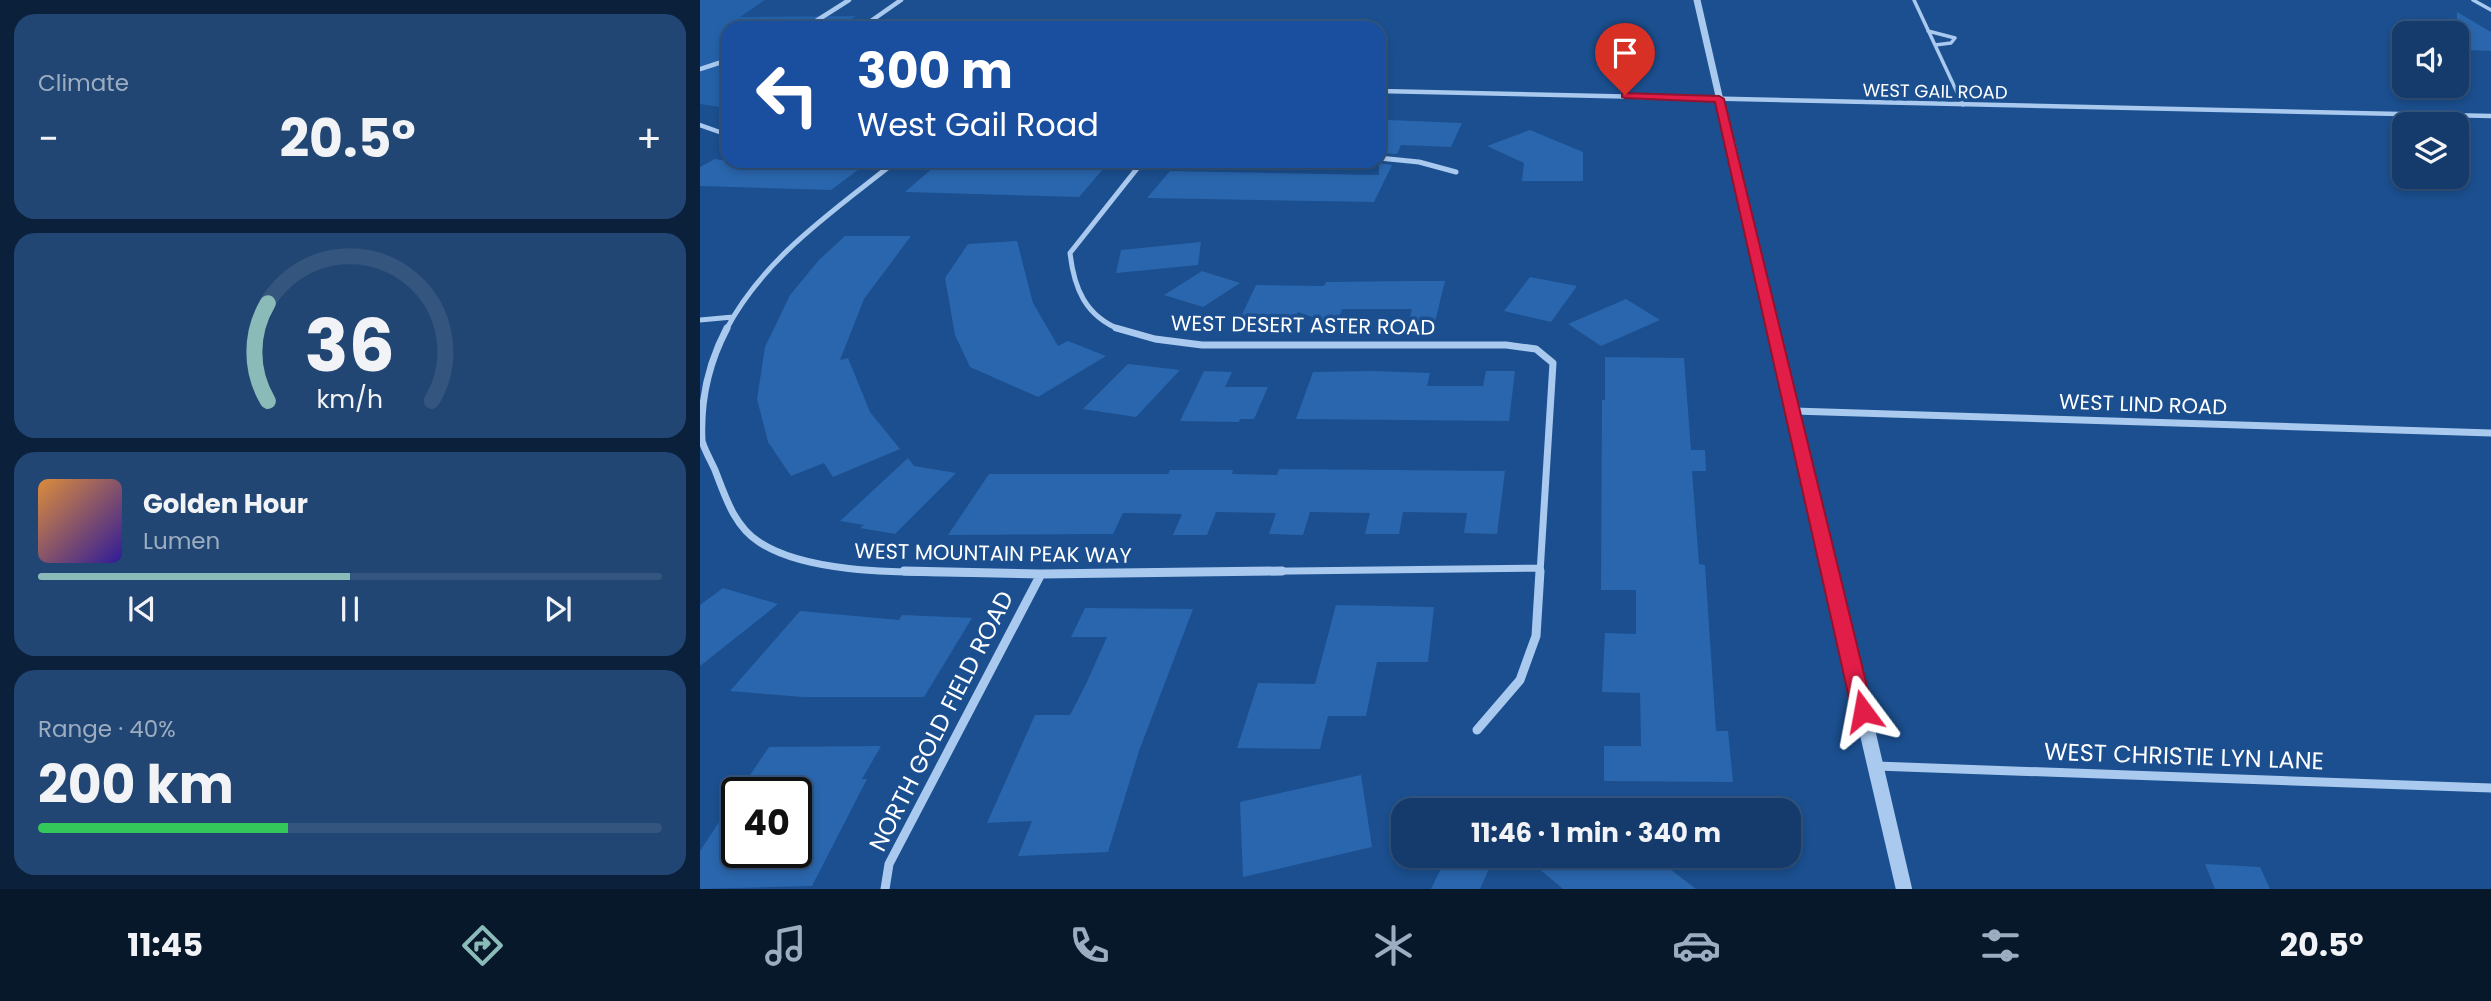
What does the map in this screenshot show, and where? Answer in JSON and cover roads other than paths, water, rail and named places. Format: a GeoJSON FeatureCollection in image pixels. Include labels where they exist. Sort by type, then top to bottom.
{"type":"FeatureCollection","features":[{"type":"Feature","properties":{"kind":"street"},"geometry":{"type":"LineString","coordinates":[[816,21],[849,0]]}},
{"type":"Feature","properties":{"kind":"street"},"geometry":{"type":"LineString","coordinates":[[870,21],[901,0]]}},
{"type":"Feature","properties":{"kind":"street"},"geometry":{"type":"LineString","coordinates":[[1697,0],[1904,889]]}},
{"type":"Feature","properties":{"kind":"street"},"geometry":{"type":"LineString","coordinates":[[700,69],[721,62]]}},
{"type":"Feature","properties":{"kind":"street","name":"WEST GAIL ROAD"},"geometry":{"type":"LineString","coordinates":[[1386,90],[2491,116]]}},
{"type":"Feature","properties":{"kind":"street"},"geometry":{"type":"LineString","coordinates":[[700,125],[721,132]]}},
{"type":"Feature","properties":{"kind":"street"},"geometry":{"type":"LineString","coordinates":[[1386,159],[1419,162],[1456,172]]}},
{"type":"Feature","properties":{"kind":"street","name":"WEST MOUNTAIN PEAK WAY"},"geometry":{"type":"LineString","coordinates":[[887,168],[794,243],[764,274],[733,317],[707,367],[700,407],[702,440],[733,515],[758,542],[798,559],[853,569],[1041,575],[1540,568]]}},
{"type":"Feature","properties":{"kind":"street","name":"WEST DESERT ASTER ROAD"},"geometry":{"type":"LineString","coordinates":[[1137,168],[1070,253],[1070,272],[1082,304],[1097,319],[1121,331],[1157,341],[1202,345],[1506,345],[1536,349],[1553,363],[1540,568]]}},
{"type":"Feature","properties":{"kind":"street"},"geometry":{"type":"LineString","coordinates":[[700,320],[733,317]]}},
{"type":"Feature","properties":{"kind":"street","name":"WEST LIND ROAD"},"geometry":{"type":"LineString","coordinates":[[1794,411],[2491,433]]}},
{"type":"Feature","properties":{"kind":"street"},"geometry":{"type":"LineString","coordinates":[[1477,730],[1520,680],[1536,636],[1540,568]]}},
{"type":"Feature","properties":{"kind":"street","name":"NORTH GOLD FIELD ROAD"},"geometry":{"type":"LineString","coordinates":[[886,889],[889,864],[1041,575]]}},
{"type":"Feature","properties":{"kind":"street","name":"WEST CHRISTIE LYN LANE"},"geometry":{"type":"LineString","coordinates":[[1875,766],[2491,788]]}},
{"type":"Feature","properties":{"kind":"lane"},"geometry":{"type":"LineString","coordinates":[[1914,0],[1963,105]]}},
{"type":"Feature","properties":{"kind":"lane"},"geometry":{"type":"LineString","coordinates":[[2473,0],[2491,10]]}},
{"type":"Feature","properties":{"kind":"lane"},"geometry":{"type":"LineString","coordinates":[[1928,31],[1948,34],[1955,38],[1951,43],[1935,45]]}}]}
